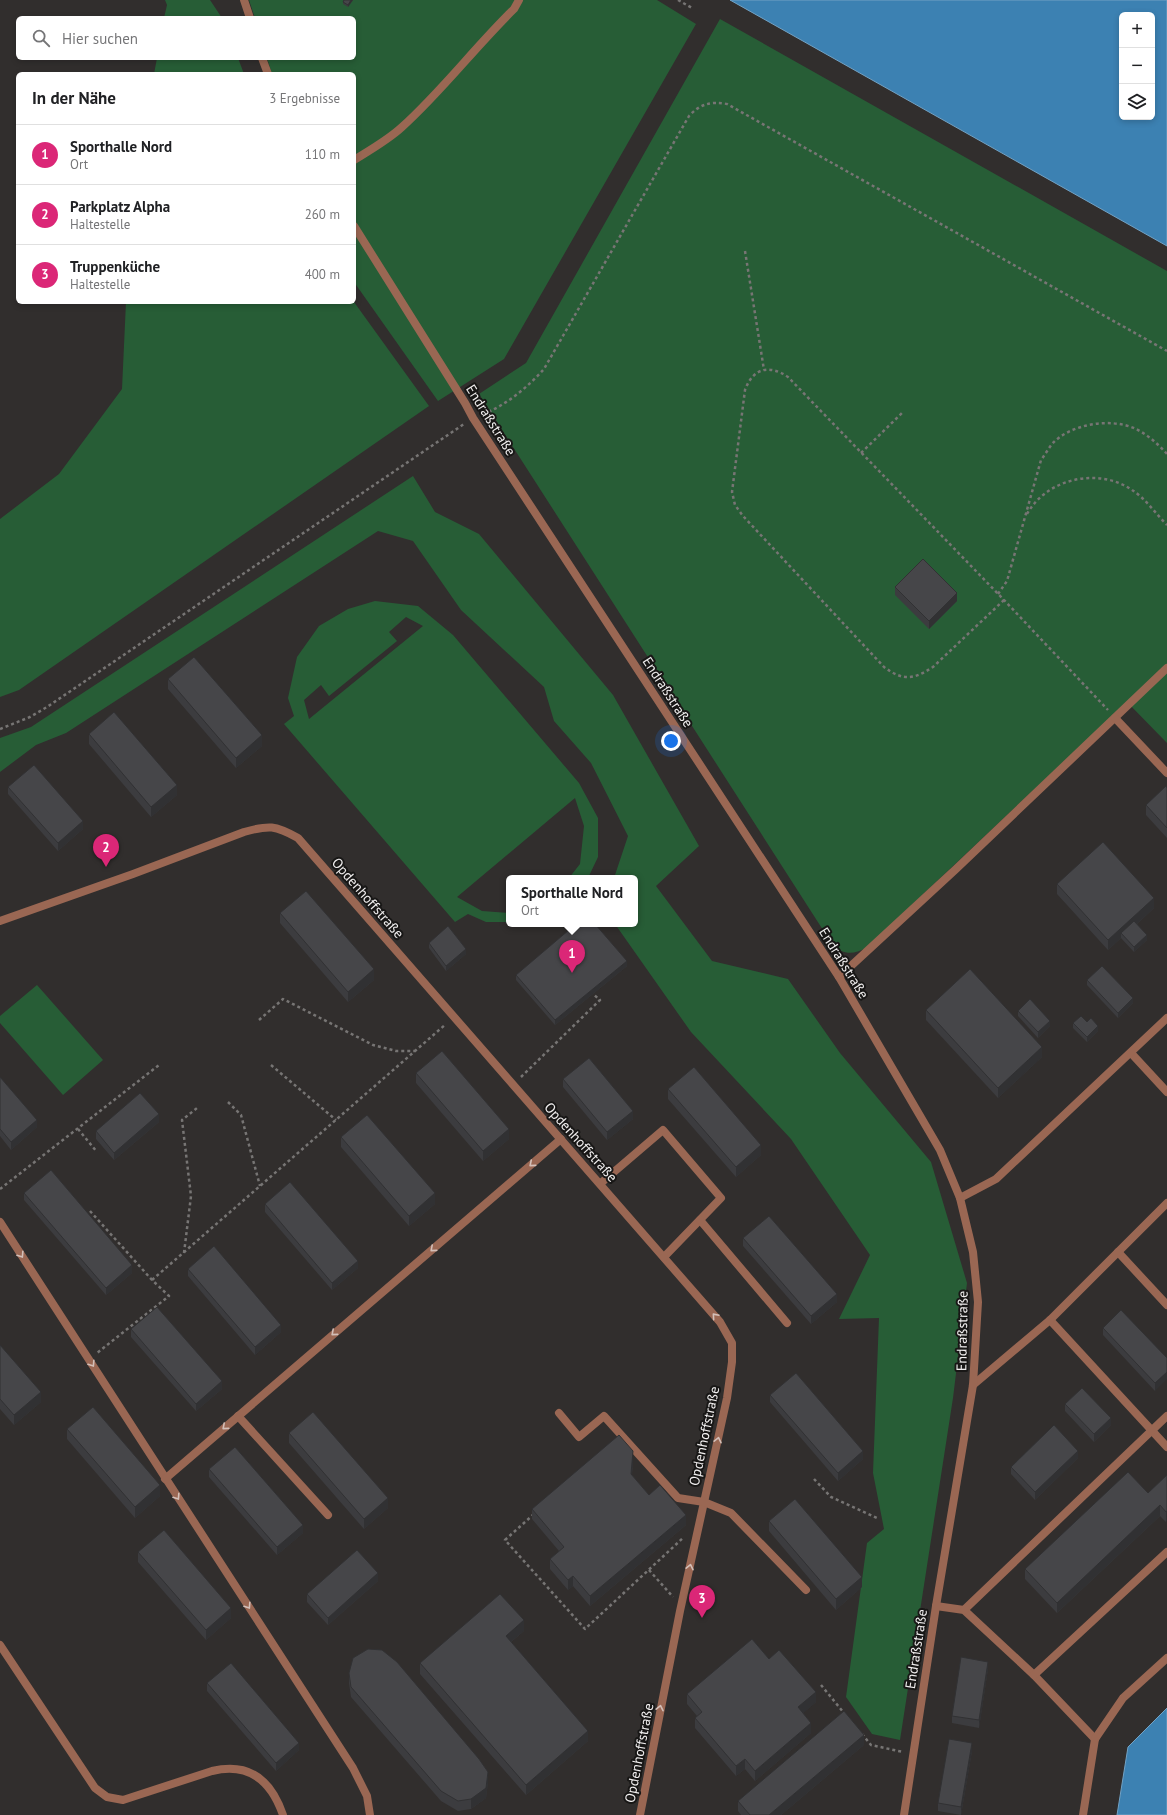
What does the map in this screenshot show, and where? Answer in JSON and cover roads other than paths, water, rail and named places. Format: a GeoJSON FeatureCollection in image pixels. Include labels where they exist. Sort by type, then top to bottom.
{"type":"FeatureCollection","features":[{"type":"Feature","properties":{"kind":"street"},"geometry":{"type":"LineString","coordinates":[[244,0],[249,16]]}},
{"type":"Feature","properties":{"kind":"street"},"geometry":{"type":"LineString","coordinates":[[356,159],[401,128],[425,105],[514,9],[519,0]]}},
{"type":"Feature","properties":{"kind":"street"},"geometry":{"type":"LineString","coordinates":[[263,60],[267,72]]}},
{"type":"Feature","properties":{"kind":"street","name":"Endraßstraße"},"geometry":{"type":"LineString","coordinates":[[356,229],[473,418],[839,977],[940,1150],[960,1198],[972,1252],[978,1302],[973,1385],[936,1606],[904,1815]]}},
{"type":"Feature","properties":{"kind":"street"},"geometry":{"type":"LineString","coordinates":[[839,977],[956,869],[1167,668]]}},
{"type":"Feature","properties":{"kind":"street"},"geometry":{"type":"LineString","coordinates":[[1115,718],[1167,773]]}},
{"type":"Feature","properties":{"kind":"street","name":"Opdenhoffstraße"},"geometry":{"type":"LineString","coordinates":[[0,921],[133,874],[244,832],[263,827],[280,828],[298,838],[513,1085],[601,1183],[720,1322],[732,1343],[732,1362],[727,1398],[683,1600],[640,1815]]}},
{"type":"Feature","properties":{"kind":"street"},"geometry":{"type":"LineString","coordinates":[[960,1198],[996,1179],[1167,1018]]}},
{"type":"Feature","properties":{"kind":"street"},"geometry":{"type":"LineString","coordinates":[[1131,1053],[1167,1092]]}},
{"type":"Feature","properties":{"kind":"street"},"geometry":{"type":"LineString","coordinates":[[601,1183],[663,1130],[721,1198],[664,1256]]}},
{"type":"Feature","properties":{"kind":"street"},"geometry":{"type":"LineString","coordinates":[[165,1479],[561,1139]]}},
{"type":"Feature","properties":{"kind":"street"},"geometry":{"type":"LineString","coordinates":[[973,1385],[1050,1320],[1167,1203]]}},
{"type":"Feature","properties":{"kind":"street"},"geometry":{"type":"LineString","coordinates":[[700,1220],[787,1323]]}},
{"type":"Feature","properties":{"kind":"street"},"geometry":{"type":"LineString","coordinates":[[0,1222],[165,1479],[354,1768],[367,1796],[370,1815]]}},
{"type":"Feature","properties":{"kind":"street"},"geometry":{"type":"LineString","coordinates":[[1118,1252],[1167,1305]]}},
{"type":"Feature","properties":{"kind":"street"},"geometry":{"type":"LineString","coordinates":[[1050,1320],[1167,1447]]}},
{"type":"Feature","properties":{"kind":"street"},"geometry":{"type":"LineString","coordinates":[[559,1413],[579,1437],[604,1416],[678,1498],[704,1502],[731,1513],[806,1590]]}},
{"type":"Feature","properties":{"kind":"street"},"geometry":{"type":"LineString","coordinates":[[238,1416],[328,1515]]}},
{"type":"Feature","properties":{"kind":"street"},"geometry":{"type":"LineString","coordinates":[[964,1610],[1167,1416]]}},
{"type":"Feature","properties":{"kind":"street"},"geometry":{"type":"LineString","coordinates":[[1034,1674],[1167,1552]]}},
{"type":"Feature","properties":{"kind":"street"},"geometry":{"type":"LineString","coordinates":[[936,1606],[964,1610],[1034,1674],[1094,1739]]}},
{"type":"Feature","properties":{"kind":"street"},"geometry":{"type":"LineString","coordinates":[[0,1645],[95,1788],[106,1797],[124,1800],[212,1771],[225,1768],[238,1768],[262,1779],[278,1800],[283,1815]]}},
{"type":"Feature","properties":{"kind":"street"},"geometry":{"type":"LineString","coordinates":[[1084,1815],[1094,1739],[1124,1698],[1167,1658]]}},
{"type":"Feature","properties":{"kind":"water"},"geometry":{"type":"Polygon","coordinates":[[[730,0],[1167,0],[1167,246],[730,0]]]}},
{"type":"Feature","properties":{"kind":"water"},"geometry":{"type":"Polygon","coordinates":[[[1167,1708],[1167,1815],[1117,1815],[1128,1747],[1167,1708]]]}},
{"type":"Feature","properties":{"kind":"place","name":"Parkplatz Alpha"},"geometry":{"type":"Point","coordinates":[106,867]}},
{"type":"Feature","properties":{"kind":"place","name":"Sporthalle Nord"},"geometry":{"type":"Point","coordinates":[572,973]}},
{"type":"Feature","properties":{"kind":"place","name":"Truppenküche"},"geometry":{"type":"Point","coordinates":[702,1618]}}]}
